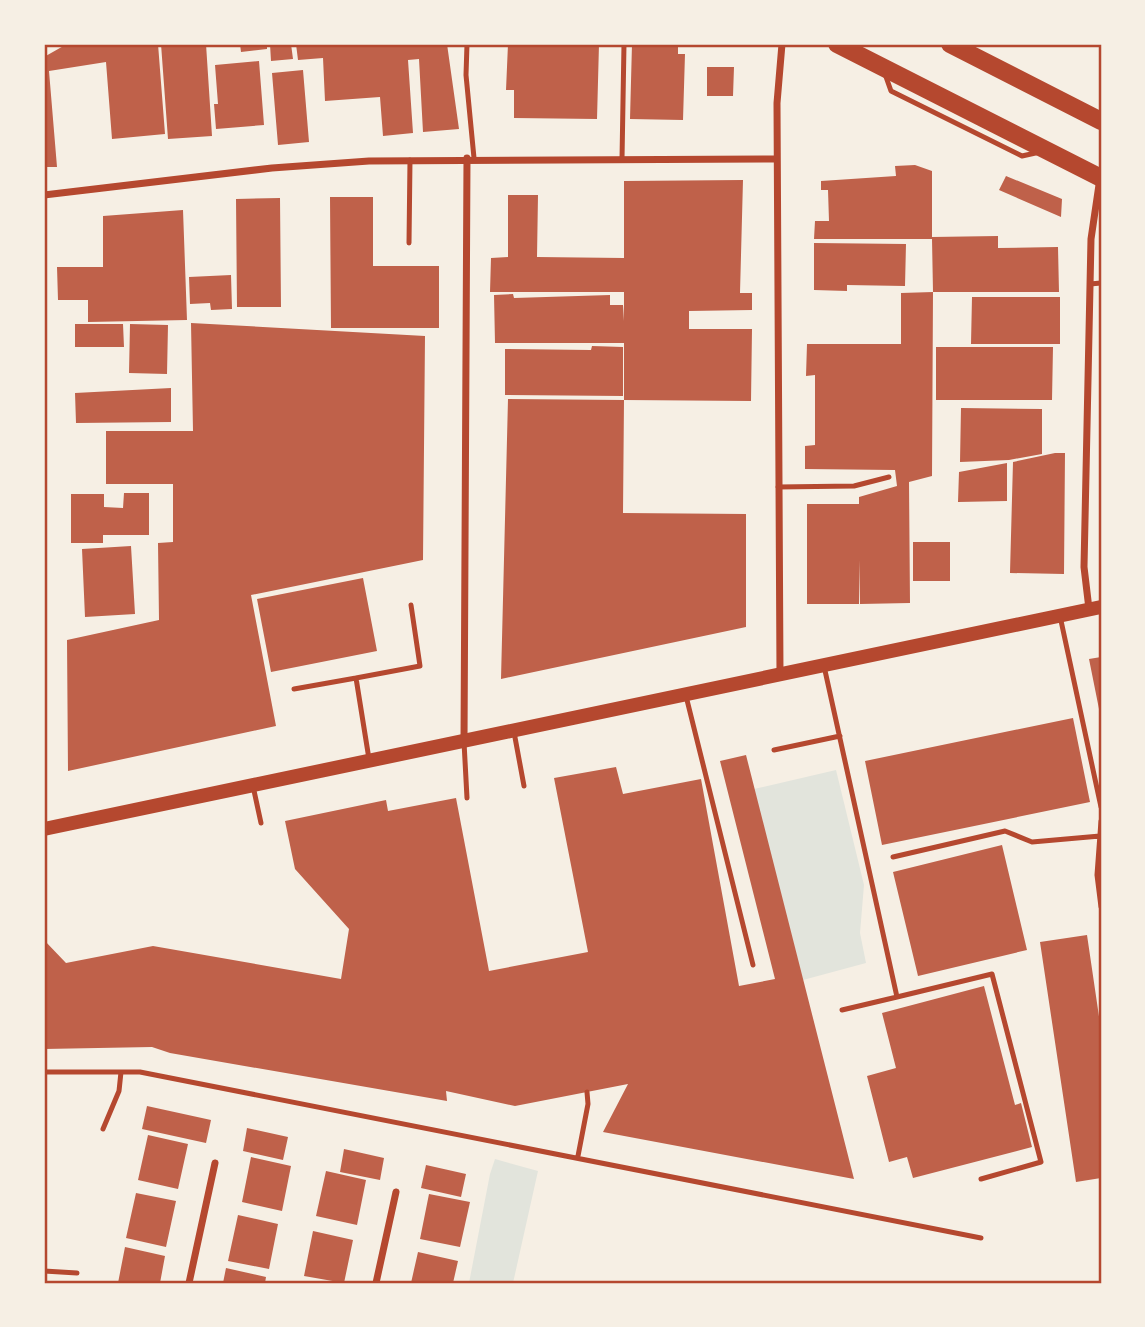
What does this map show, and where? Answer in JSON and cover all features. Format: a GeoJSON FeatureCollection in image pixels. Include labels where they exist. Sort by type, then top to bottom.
{"type":"FeatureCollection","features":[{"type":"Feature","properties":{"kind":"main road"},"geometry":{"type":"LineString","coordinates":[[837,44],[1101,178]]}},
{"type":"Feature","properties":{"kind":"main road"},"geometry":{"type":"LineString","coordinates":[[950,44],[1101,121]]}},
{"type":"Feature","properties":{"kind":"main road"},"geometry":{"type":"LineString","coordinates":[[44,829],[1095,609]]}},
{"type":"Feature","properties":{"kind":"street"},"geometry":{"type":"LineString","coordinates":[[780,675],[776,103],[782,44]]}},
{"type":"Feature","properties":{"kind":"street"},"geometry":{"type":"LineString","coordinates":[[464,742],[470,158]]}},
{"type":"Feature","properties":{"kind":"street"},"geometry":{"type":"LineString","coordinates":[[44,195],[272,168],[410,160],[776,159]]}},
{"type":"Feature","properties":{"kind":"street"},"geometry":{"type":"LineString","coordinates":[[1095,609],[1084,567],[1091,239],[1101,178]]}},
{"type":"Feature","properties":{"kind":"street"},"geometry":{"type":"LineString","coordinates":[[189,1283],[215,1163]]}},
{"type":"Feature","properties":{"kind":"street"},"geometry":{"type":"LineString","coordinates":[[376,1283],[396,1192]]}},
{"type":"Feature","properties":{"kind":"lane"},"geometry":{"type":"LineString","coordinates":[[467,44],[470,158]]}},
{"type":"Feature","properties":{"kind":"lane"},"geometry":{"type":"LineString","coordinates":[[622,159],[624,44]]}},
{"type":"Feature","properties":{"kind":"lane"},"geometry":{"type":"LineString","coordinates":[[409,243],[410,160]]}},
{"type":"Feature","properties":{"kind":"lane"},"geometry":{"type":"LineString","coordinates":[[1090,284],[1101,283]]}},
{"type":"Feature","properties":{"kind":"lane"},"geometry":{"type":"LineString","coordinates":[[778,487],[854,486],[889,477]]}},
{"type":"Feature","properties":{"kind":"lane"},"geometry":{"type":"LineString","coordinates":[[294,689],[421,666],[411,605]]}},
{"type":"Feature","properties":{"kind":"lane"},"geometry":{"type":"LineString","coordinates":[[1060,616],[1101,807]]}},
{"type":"Feature","properties":{"kind":"lane"},"geometry":{"type":"LineString","coordinates":[[824,666],[897,997]]}},
{"type":"Feature","properties":{"kind":"lane"},"geometry":{"type":"LineString","coordinates":[[356,678],[369,762]]}},
{"type":"Feature","properties":{"kind":"lane"},"geometry":{"type":"LineString","coordinates":[[686,695],[753,965]]}},
{"type":"Feature","properties":{"kind":"lane"},"geometry":{"type":"LineString","coordinates":[[514,732],[524,786]]}},
{"type":"Feature","properties":{"kind":"lane"},"geometry":{"type":"LineString","coordinates":[[774,750],[840,736]]}},
{"type":"Feature","properties":{"kind":"lane"},"geometry":{"type":"LineString","coordinates":[[464,742],[467,798]]}},
{"type":"Feature","properties":{"kind":"lane"},"geometry":{"type":"LineString","coordinates":[[253,786],[261,823]]}},
{"type":"Feature","properties":{"kind":"lane"},"geometry":{"type":"LineString","coordinates":[[1101,821],[1097,875],[1101,907]]}},
{"type":"Feature","properties":{"kind":"lane"},"geometry":{"type":"LineString","coordinates":[[893,857],[1004,831],[1032,842],[1100,836]]}},
{"type":"Feature","properties":{"kind":"lane"},"geometry":{"type":"LineString","coordinates":[[842,1010],[992,974],[1041,1162],[981,1180]]}},
{"type":"Feature","properties":{"kind":"lane"},"geometry":{"type":"LineString","coordinates":[[44,1072],[140,1072],[578,1156],[981,1238]]}},
{"type":"Feature","properties":{"kind":"lane"},"geometry":{"type":"LineString","coordinates":[[103,1129],[119,1091],[121,1072]]}},
{"type":"Feature","properties":{"kind":"lane"},"geometry":{"type":"LineString","coordinates":[[578,1156],[588,1104],[587,1092]]}},
{"type":"Feature","properties":{"kind":"lane"},"geometry":{"type":"LineString","coordinates":[[44,1270],[77,1273]]}},
{"type":"Feature","properties":{"kind":"shaded area"},"geometry":{"type":"Polygon","coordinates":[[[836,770],[864,885],[860,933],[866,963],[803,980],[754,789],[836,770]]]}},
{"type":"Feature","properties":{"kind":"shaded area"},"geometry":{"type":"Polygon","coordinates":[[[495,1159],[538,1171],[513,1283],[469,1283],[490,1174],[495,1159]]]}},
{"type":"Feature","properties":{"kind":"building"},"geometry":{"type":"Polygon","coordinates":[[[67,44],[158,44],[165,134],[112,139],[106,62],[49,71],[57,167],[44,167],[44,57],[67,44]]]}},
{"type":"Feature","properties":{"kind":"building"},"geometry":{"type":"Polygon","coordinates":[[[161,44],[206,44],[212,136],[168,139],[161,44]]]}},
{"type":"Feature","properties":{"kind":"building"},"geometry":{"type":"Polygon","coordinates":[[[240,44],[267,44],[267,49],[241,52],[240,44]]]}},
{"type":"Feature","properties":{"kind":"building"},"geometry":{"type":"Polygon","coordinates":[[[270,44],[291,44],[293,59],[271,61],[270,44]]]}},
{"type":"Feature","properties":{"kind":"building"},"geometry":{"type":"Polygon","coordinates":[[[296,44],[447,44],[459,129],[423,132],[419,59],[408,60],[413,133],[383,136],[380,97],[325,101],[323,58],[298,60],[296,44]]]}},
{"type":"Feature","properties":{"kind":"building"},"geometry":{"type":"Polygon","coordinates":[[[508,44],[599,44],[597,119],[514,118],[514,90],[506,90],[508,44]]]}},
{"type":"Feature","properties":{"kind":"building"},"geometry":{"type":"Polygon","coordinates":[[[632,44],[678,44],[678,54],[685,54],[683,120],[630,119],[632,44]]]}},
{"type":"Feature","properties":{"kind":"building"},"geometry":{"type":"Polygon","coordinates":[[[259,61],[264,125],[216,129],[214,104],[218,104],[215,65],[259,61]]]}},
{"type":"Feature","properties":{"kind":"building"},"geometry":{"type":"Polygon","coordinates":[[[707,67],[734,67],[733,96],[707,96],[707,67]]]}},
{"type":"Feature","properties":{"kind":"building"},"geometry":{"type":"Polygon","coordinates":[[[303,70],[309,142],[278,145],[272,73],[303,70]]]}},
{"type":"Feature","properties":{"kind":"building"},"geometry":{"type":"Polygon","coordinates":[[[915,165],[932,171],[932,237],[998,236],[998,248],[1058,247],[1059,292],[933,292],[932,239],[814,239],[815,221],[829,221],[828,190],[821,190],[821,181],[896,176],[895,166],[915,165]]]}},
{"type":"Feature","properties":{"kind":"building"},"geometry":{"type":"Polygon","coordinates":[[[1006,176],[1062,199],[1061,217],[999,190],[1006,176]]]}},
{"type":"Feature","properties":{"kind":"building"},"geometry":{"type":"Polygon","coordinates":[[[743,180],[740,293],[752,293],[752,310],[689,311],[689,329],[752,329],[751,401],[624,400],[624,343],[495,343],[494,295],[513,294],[514,298],[610,295],[610,305],[623,305],[624,321],[624,292],[490,292],[491,258],[508,257],[508,195],[538,195],[537,257],[624,258],[624,181],[743,180]]]}},
{"type":"Feature","properties":{"kind":"building"},"geometry":{"type":"Polygon","coordinates":[[[330,197],[373,197],[373,266],[439,266],[439,328],[331,328],[330,197]]]}},
{"type":"Feature","properties":{"kind":"building"},"geometry":{"type":"Polygon","coordinates":[[[280,198],[281,307],[237,307],[236,199],[280,198]]]}},
{"type":"Feature","properties":{"kind":"building"},"geometry":{"type":"Polygon","coordinates":[[[183,210],[187,320],[88,322],[88,300],[58,300],[57,267],[103,267],[103,216],[183,210]]]}},
{"type":"Feature","properties":{"kind":"building"},"geometry":{"type":"Polygon","coordinates":[[[814,243],[906,244],[905,286],[847,285],[847,291],[814,290],[814,243]]]}},
{"type":"Feature","properties":{"kind":"building"},"geometry":{"type":"Polygon","coordinates":[[[231,275],[232,309],[211,310],[210,303],[190,304],[189,277],[231,275]]]}},
{"type":"Feature","properties":{"kind":"building"},"geometry":{"type":"Polygon","coordinates":[[[933,292],[932,476],[909,482],[910,603],[860,604],[860,560],[859,604],[807,604],[807,504],[859,504],[859,497],[897,486],[895,470],[805,469],[805,446],[815,445],[815,375],[806,376],[807,344],[901,344],[901,293],[933,292]]]}},
{"type":"Feature","properties":{"kind":"building"},"geometry":{"type":"Polygon","coordinates":[[[972,297],[1060,297],[1060,344],[971,344],[972,297]]]}},
{"type":"Feature","properties":{"kind":"building"},"geometry":{"type":"Polygon","coordinates":[[[191,323],[425,336],[423,560],[251,595],[276,726],[68,771],[67,640],[159,620],[158,543],[173,542],[173,484],[106,484],[106,431],[193,431],[191,323]]]}},
{"type":"Feature","properties":{"kind":"building"},"geometry":{"type":"Polygon","coordinates":[[[75,324],[123,324],[124,347],[75,347],[75,324]]]}},
{"type":"Feature","properties":{"kind":"building"},"geometry":{"type":"Polygon","coordinates":[[[130,324],[168,325],[167,374],[129,373],[130,324]]]}},
{"type":"Feature","properties":{"kind":"building"},"geometry":{"type":"Polygon","coordinates":[[[592,346],[623,347],[623,396],[505,395],[505,349],[591,350],[592,346]]]}},
{"type":"Feature","properties":{"kind":"building"},"geometry":{"type":"Polygon","coordinates":[[[936,347],[1053,347],[1052,400],[936,400],[936,347]]]}},
{"type":"Feature","properties":{"kind":"building"},"geometry":{"type":"Polygon","coordinates":[[[171,388],[171,422],[76,423],[75,393],[171,388]]]}},
{"type":"Feature","properties":{"kind":"building"},"geometry":{"type":"Polygon","coordinates":[[[508,399],[624,400],[623,513],[746,514],[746,627],[501,679],[508,399]]]}},
{"type":"Feature","properties":{"kind":"building"},"geometry":{"type":"Polygon","coordinates":[[[961,408],[1042,409],[1042,454],[1009,460],[960,462],[961,408]]]}},
{"type":"Feature","properties":{"kind":"building"},"geometry":{"type":"Polygon","coordinates":[[[1065,453],[1064,574],[1010,573],[1013,462],[1065,453]]]}},
{"type":"Feature","properties":{"kind":"building"},"geometry":{"type":"Polygon","coordinates":[[[1007,463],[1007,501],[958,502],[959,472],[1007,463]]]}},
{"type":"Feature","properties":{"kind":"building"},"geometry":{"type":"Polygon","coordinates":[[[124,493],[149,493],[149,535],[103,535],[103,543],[71,543],[71,494],[104,494],[104,507],[123,508],[124,493]]]}},
{"type":"Feature","properties":{"kind":"building"},"geometry":{"type":"Polygon","coordinates":[[[913,542],[950,542],[950,581],[913,581],[913,542]]]}},
{"type":"Feature","properties":{"kind":"building"},"geometry":{"type":"Polygon","coordinates":[[[131,546],[135,614],[85,617],[82,549],[131,546]]]}},
{"type":"Feature","properties":{"kind":"building"},"geometry":{"type":"Polygon","coordinates":[[[363,578],[377,651],[271,672],[257,599],[363,578]]]}},
{"type":"Feature","properties":{"kind":"building"},"geometry":{"type":"Polygon","coordinates":[[[1101,657],[1101,713],[1100,714],[1089,659],[1101,657]]]}},
{"type":"Feature","properties":{"kind":"building"},"geometry":{"type":"Polygon","coordinates":[[[1073,718],[1090,802],[882,845],[865,761],[1073,718]]]}},
{"type":"Feature","properties":{"kind":"building"},"geometry":{"type":"Polygon","coordinates":[[[746,755],[854,1179],[603,1132],[628,1084],[515,1106],[446,1091],[447,1101],[170,1053],[152,1047],[44,1049],[44,940],[66,963],[153,946],[341,979],[349,929],[295,869],[285,821],[386,800],[388,811],[456,798],[489,971],[588,952],[554,778],[616,767],[623,794],[701,779],[739,986],[775,979],[720,761],[746,755]]]}},
{"type":"Feature","properties":{"kind":"building"},"geometry":{"type":"Polygon","coordinates":[[[1002,845],[1027,950],[918,976],[893,872],[1002,845]]]}},
{"type":"Feature","properties":{"kind":"building"},"geometry":{"type":"Polygon","coordinates":[[[1087,935],[1101,1030],[1101,1178],[1076,1182],[1040,942],[1087,935]]]}},
{"type":"Feature","properties":{"kind":"building"},"geometry":{"type":"Polygon","coordinates":[[[984,986],[1015,1105],[1021,1103],[1032,1147],[913,1178],[907,1157],[889,1162],[867,1076],[896,1068],[882,1013],[984,986]]]}},
{"type":"Feature","properties":{"kind":"building"},"geometry":{"type":"Polygon","coordinates":[[[147,1106],[211,1120],[206,1143],[142,1129],[147,1106]]]}},
{"type":"Feature","properties":{"kind":"building"},"geometry":{"type":"Polygon","coordinates":[[[247,1128],[288,1137],[283,1160],[243,1151],[247,1128]]]}},
{"type":"Feature","properties":{"kind":"building"},"geometry":{"type":"Polygon","coordinates":[[[148,1135],[188,1144],[178,1189],[138,1180],[148,1135]]]}},
{"type":"Feature","properties":{"kind":"building"},"geometry":{"type":"Polygon","coordinates":[[[344,1149],[384,1158],[380,1180],[340,1172],[344,1149]]]}},
{"type":"Feature","properties":{"kind":"building"},"geometry":{"type":"Polygon","coordinates":[[[251,1157],[291,1166],[282,1211],[242,1202],[251,1157]]]}},
{"type":"Feature","properties":{"kind":"building"},"geometry":{"type":"Polygon","coordinates":[[[426,1165],[466,1174],[461,1197],[421,1188],[426,1165]]]}},
{"type":"Feature","properties":{"kind":"building"},"geometry":{"type":"Polygon","coordinates":[[[326,1171],[366,1180],[357,1225],[316,1216],[326,1171]]]}},
{"type":"Feature","properties":{"kind":"building"},"geometry":{"type":"Polygon","coordinates":[[[136,1193],[176,1201],[166,1247],[126,1238],[136,1193]]]}},
{"type":"Feature","properties":{"kind":"building"},"geometry":{"type":"Polygon","coordinates":[[[429,1194],[470,1202],[460,1247],[420,1239],[429,1194]]]}},
{"type":"Feature","properties":{"kind":"building"},"geometry":{"type":"Polygon","coordinates":[[[238,1215],[278,1224],[269,1269],[228,1261],[238,1215]]]}},
{"type":"Feature","properties":{"kind":"building"},"geometry":{"type":"Polygon","coordinates":[[[313,1231],[353,1240],[344,1283],[304,1276],[313,1231]]]}},
{"type":"Feature","properties":{"kind":"building"},"geometry":{"type":"Polygon","coordinates":[[[125,1247],[165,1256],[160,1283],[118,1283],[125,1247]]]}},
{"type":"Feature","properties":{"kind":"building"},"geometry":{"type":"Polygon","coordinates":[[[418,1252],[458,1261],[453,1283],[411,1283],[418,1252]]]}},
{"type":"Feature","properties":{"kind":"building"},"geometry":{"type":"Polygon","coordinates":[[[226,1268],[266,1277],[265,1283],[223,1283],[226,1268]]]}}]}
